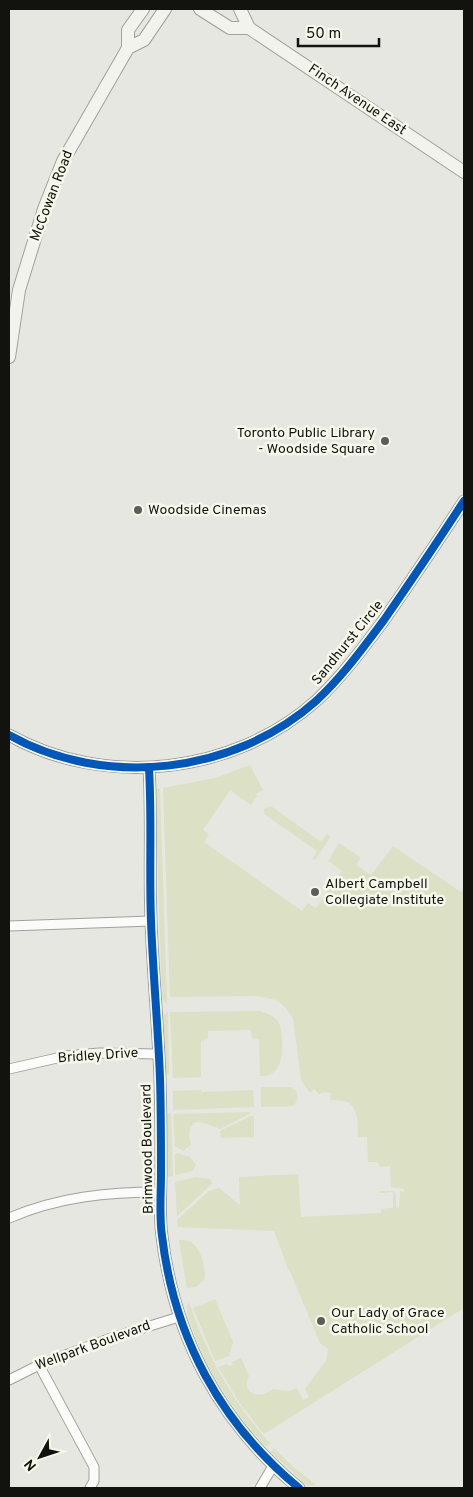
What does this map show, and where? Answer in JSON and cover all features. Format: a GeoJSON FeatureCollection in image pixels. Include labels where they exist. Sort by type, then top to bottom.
{"type":"FeatureCollection","features":[{"type":"Feature","properties":{"kind":"main road","name":"McCowan Road"},"geometry":{"type":"LineString","coordinates":[[9,357],[19,290],[44,209],[63,161],[128,48],[128,30],[143,9]]}},
{"type":"Feature","properties":{"kind":"main road","name":"McCowan Road"},"geometry":{"type":"LineString","coordinates":[[128,48],[144,40],[165,9]]}},
{"type":"Feature","properties":{"kind":"main road","name":"Finch Avenue East"},"geometry":{"type":"LineString","coordinates":[[200,9],[230,28],[249,28],[464,172]]}},
{"type":"Feature","properties":{"kind":"main road"},"geometry":{"type":"LineString","coordinates":[[240,9],[249,28]]}},
{"type":"Feature","properties":{"kind":"street","name":"Sandhurst Circle"},"geometry":{"type":"LineString","coordinates":[[9,735],[31,747],[77,761],[103,766],[149,768],[165,767],[213,756],[248,745],[298,715],[316,701],[344,673],[372,637],[464,501]]}},
{"type":"Feature","properties":{"kind":"street","name":"Brimwood Boulevard"},"geometry":{"type":"LineString","coordinates":[[149,768],[151,921],[159,1054],[162,1235],[174,1300],[179,1317],[195,1354],[226,1412],[249,1441],[273,1466],[299,1488]]}},
{"type":"Feature","properties":{"kind":"street"},"geometry":{"type":"LineString","coordinates":[[9,926],[151,921]]}},
{"type":"Feature","properties":{"kind":"street","name":"Bridley Drive"},"geometry":{"type":"LineString","coordinates":[[9,1069],[66,1056],[99,1053],[159,1054]]}},
{"type":"Feature","properties":{"kind":"street"},"geometry":{"type":"LineString","coordinates":[[9,1218],[49,1203],[94,1195],[161,1192]]}},
{"type":"Feature","properties":{"kind":"street","name":"Wellpark Boulevard"},"geometry":{"type":"LineString","coordinates":[[9,1380],[39,1365],[179,1317]]}},
{"type":"Feature","properties":{"kind":"street"},"geometry":{"type":"LineString","coordinates":[[39,1365],[94,1467],[94,1481],[90,1488]]}},
{"type":"Feature","properties":{"kind":"street"},"geometry":{"type":"LineString","coordinates":[[260,1488],[273,1466]]}},
{"type":"Feature","properties":{"kind":"green space"},"geometry":{"type":"Polygon","coordinates":[[[250,765],[263,790],[255,794],[257,796],[251,805],[230,790],[203,830],[209,835],[204,842],[302,911],[308,903],[316,908],[342,871],[328,861],[339,843],[360,857],[356,865],[371,875],[393,846],[461,892],[464,891],[464,1308],[264,1434],[241,1405],[218,1367],[227,1364],[229,1366],[233,1364],[232,1362],[241,1358],[249,1376],[247,1387],[249,1391],[257,1395],[268,1393],[273,1389],[289,1391],[297,1388],[303,1400],[309,1397],[305,1389],[326,1361],[328,1349],[320,1343],[274,1231],[178,1227],[177,1220],[209,1191],[219,1188],[240,1205],[239,1177],[298,1174],[301,1217],[381,1213],[381,1209],[393,1208],[393,1192],[380,1193],[380,1191],[394,1191],[396,1194],[396,1207],[399,1208],[400,1191],[404,1192],[404,1189],[391,1187],[390,1166],[380,1167],[378,1162],[368,1162],[367,1137],[358,1137],[357,1118],[354,1108],[347,1102],[330,1100],[331,1093],[324,1092],[319,1094],[314,1089],[310,1093],[301,1080],[293,1018],[284,1006],[276,1000],[257,996],[170,997],[163,788],[215,778],[250,765]]]}},
{"type":"Feature","properties":{"kind":"green space"},"geometry":{"type":"Polygon","coordinates":[[[155,789],[160,789],[167,1004],[162,999],[155,789]]]}},
{"type":"Feature","properties":{"kind":"green space"},"geometry":{"type":"Polygon","coordinates":[[[271,806],[321,842],[327,834],[330,836],[315,860],[312,859],[317,851],[264,814],[264,809],[271,806]]]}},
{"type":"Feature","properties":{"kind":"green space"},"geometry":{"type":"Polygon","coordinates":[[[260,1011],[275,1018],[281,1028],[281,1060],[276,1070],[267,1075],[260,1076],[259,1039],[252,1038],[251,1030],[208,1031],[208,1039],[201,1041],[201,1077],[173,1078],[170,1012],[260,1011]]]}},
{"type":"Feature","properties":{"kind":"green space"},"geometry":{"type":"Polygon","coordinates":[[[168,1012],[169,1075],[164,1072],[162,1016],[168,1012]]]}},
{"type":"Feature","properties":{"kind":"green space"},"geometry":{"type":"Polygon","coordinates":[[[261,1087],[291,1087],[296,1091],[298,1098],[292,1106],[261,1107],[261,1087]]]}},
{"type":"Feature","properties":{"kind":"green space"},"geometry":{"type":"Polygon","coordinates":[[[201,1090],[202,1092],[253,1090],[254,1107],[173,1110],[173,1091],[201,1090]]]}},
{"type":"Feature","properties":{"kind":"green space"},"geometry":{"type":"Polygon","coordinates":[[[251,1112],[220,1129],[196,1122],[190,1130],[191,1145],[183,1151],[175,1146],[173,1114],[251,1112]]]}},
{"type":"Feature","properties":{"kind":"green space"},"geometry":{"type":"Polygon","coordinates":[[[171,1113],[173,1176],[167,1177],[165,1114],[171,1113]]]}},
{"type":"Feature","properties":{"kind":"green space"},"geometry":{"type":"Polygon","coordinates":[[[254,1116],[254,1137],[221,1138],[220,1131],[254,1116]]]}},
{"type":"Feature","properties":{"kind":"green space"},"geometry":{"type":"Polygon","coordinates":[[[178,1153],[190,1157],[196,1165],[193,1171],[175,1175],[175,1154],[178,1153]]]}},
{"type":"Feature","properties":{"kind":"green space"},"geometry":{"type":"Polygon","coordinates":[[[196,1177],[210,1179],[212,1184],[177,1216],[175,1182],[196,1177]]]}},
{"type":"Feature","properties":{"kind":"green space"},"geometry":{"type":"Polygon","coordinates":[[[179,1240],[186,1240],[195,1245],[202,1260],[205,1270],[204,1280],[196,1287],[187,1288],[179,1240]]]}},
{"type":"Feature","properties":{"kind":"green space"},"geometry":{"type":"Polygon","coordinates":[[[215,1299],[233,1342],[229,1356],[215,1361],[193,1308],[215,1299]]]}},
{"type":"Feature","properties":{"kind":"green space"},"geometry":{"type":"Polygon","coordinates":[[[189,1302],[204,1341],[222,1377],[244,1411],[270,1443],[266,1447],[233,1407],[215,1378],[193,1331],[187,1309],[189,1302]]]}},
{"type":"Feature","properties":{"kind":"green space"},"geometry":{"type":"Polygon","coordinates":[[[274,1448],[316,1485],[308,1486],[270,1452],[274,1448]]]}},
{"type":"Feature","properties":{"kind":"cycle path"},"geometry":{"type":"LineString","coordinates":[[9,735],[46,752],[86,763],[127,767],[168,766],[208,758],[247,745],[283,726],[316,701],[335,682],[384,620],[464,501]]}},
{"type":"Feature","properties":{"kind":"cycle path"},"geometry":{"type":"LineString","coordinates":[[149,768],[151,921],[160,1090],[161,1221],[168,1273],[177,1309],[205,1375],[224,1406],[246,1435],[271,1463],[299,1488]]}},
{"type":"Feature","properties":{"kind":"place","name":"Toronto Public Library - Woodside Square"},"geometry":{"type":"Point","coordinates":[385,441]}},
{"type":"Feature","properties":{"kind":"place","name":"Woodside Cinemas"},"geometry":{"type":"Point","coordinates":[138,510]}},
{"type":"Feature","properties":{"kind":"place","name":"Albert Campbell Collegiate Institute"},"geometry":{"type":"Point","coordinates":[315,892]}},
{"type":"Feature","properties":{"kind":"place","name":"Our Lady of Grace Catholic School"},"geometry":{"type":"Point","coordinates":[321,1321]}}]}
